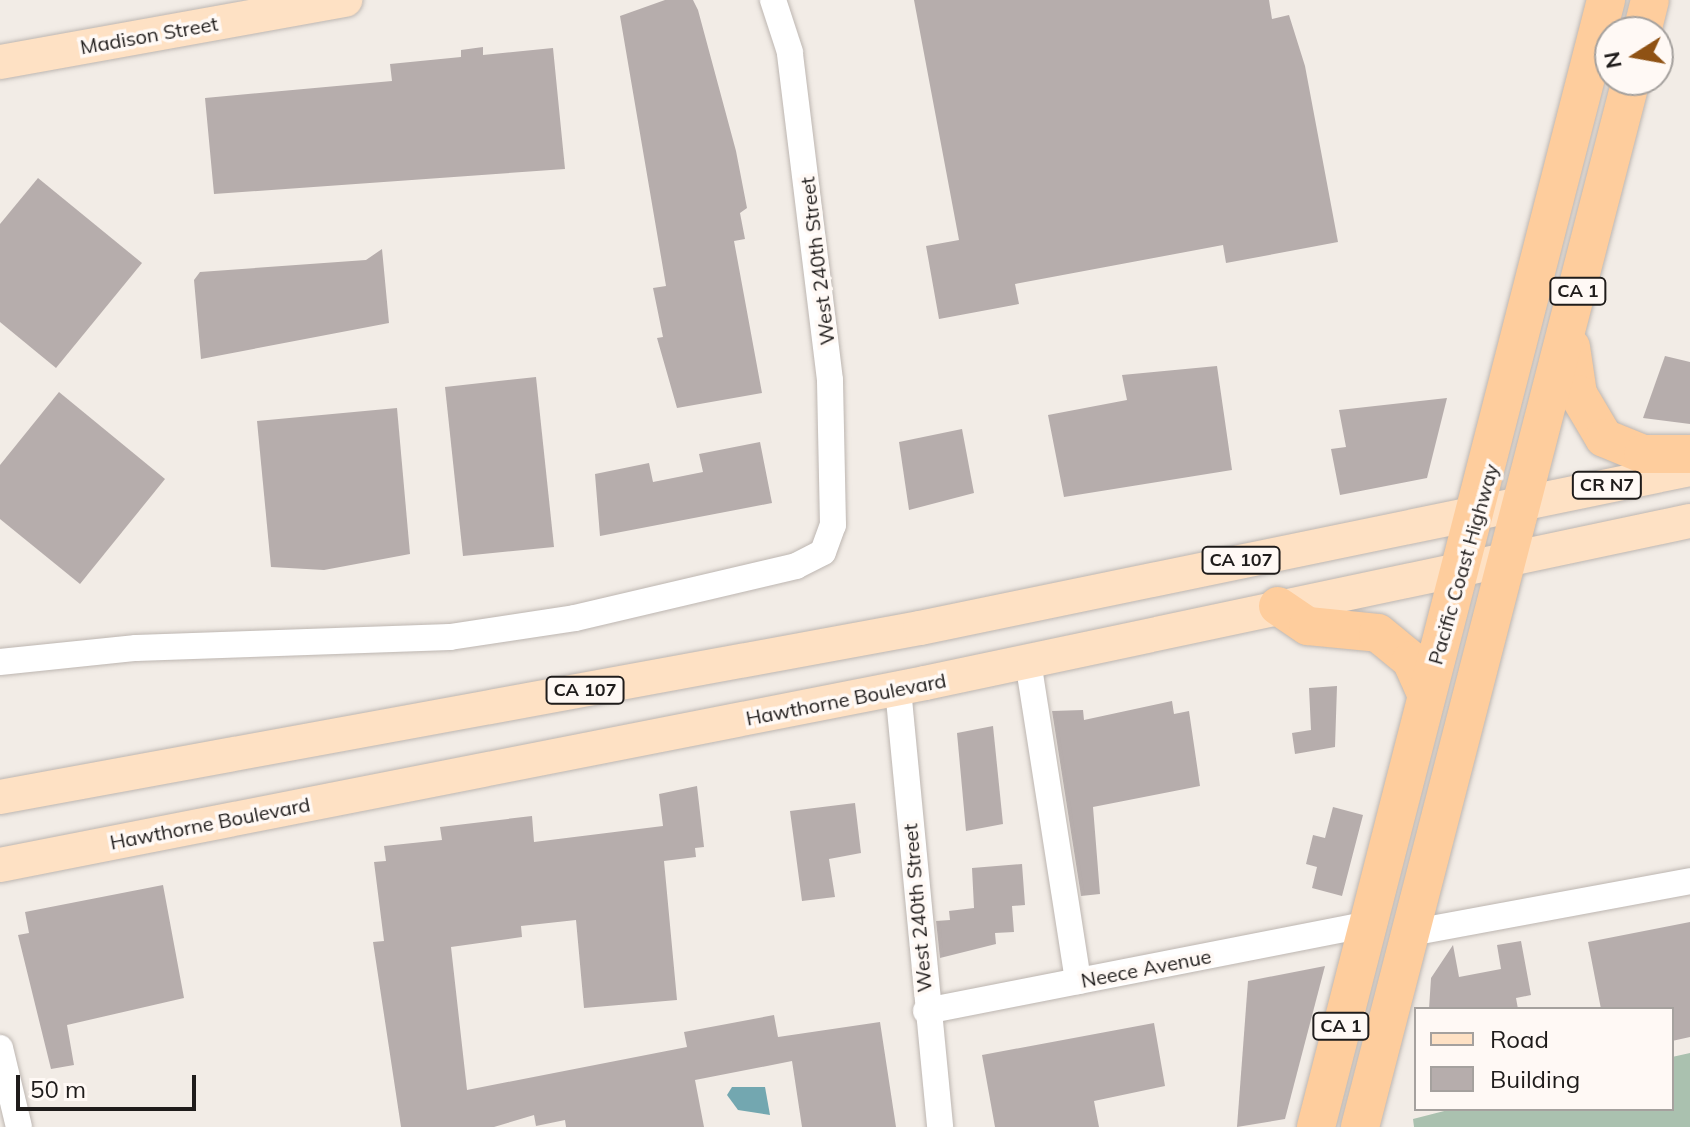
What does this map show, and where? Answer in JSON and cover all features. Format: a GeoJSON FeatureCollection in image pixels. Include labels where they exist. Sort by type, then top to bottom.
{"type":"FeatureCollection","features":[{"type":"Feature","properties":{"kind":"highway","name":"Pacific Coast Highway"},"geometry":{"type":"LineString","coordinates":[[1316,1127],[1426,694],[1479,511],[1606,0]]}},
{"type":"Feature","properties":{"kind":"highway","name":"Pacific Coast Highway"},"geometry":{"type":"LineString","coordinates":[[1360,1127],[1511,557],[1627,96]]}},
{"type":"Feature","properties":{"kind":"highway"},"geometry":{"type":"LineString","coordinates":[[1570,324],[1578,394],[1590,424],[1616,447],[1690,454]]}},
{"type":"Feature","properties":{"kind":"highway"},"geometry":{"type":"LineString","coordinates":[[1278,606],[1308,626],[1378,633],[1411,660],[1426,694]]}},
{"type":"Feature","properties":{"kind":"main road","name":"Madison Street"},"geometry":{"type":"LineString","coordinates":[[0,62],[345,0]]}},
{"type":"Feature","properties":{"kind":"main road","name":"CR N7"},"geometry":{"type":"LineString","coordinates":[[1525,502],[1690,469]]}},
{"type":"Feature","properties":{"kind":"main road","name":"CA 107"},"geometry":{"type":"LineString","coordinates":[[0,797],[920,628],[1525,502]]}},
{"type":"Feature","properties":{"kind":"main road","name":"Hawthorne Boulevard"},"geometry":{"type":"LineString","coordinates":[[0,865],[898,689],[1463,566],[1690,521]]}},
{"type":"Feature","properties":{"kind":"street","name":"West 240th Street"},"geometry":{"type":"LineString","coordinates":[[0,662],[136,648],[450,637],[575,618],[796,566],[823,552],[833,525],[816,240],[790,52],[773,0]]}},
{"type":"Feature","properties":{"kind":"street"},"geometry":{"type":"LineString","coordinates":[[1028,661],[1078,981]]}},
{"type":"Feature","properties":{"kind":"street","name":"West 240th Street"},"geometry":{"type":"LineString","coordinates":[[898,689],[926,1011],[940,1127]]}},
{"type":"Feature","properties":{"kind":"street"},"geometry":{"type":"LineString","coordinates":[[1410,933],[1690,881]]}},
{"type":"Feature","properties":{"kind":"street","name":"Neece Avenue"},"geometry":{"type":"LineString","coordinates":[[926,1011],[1366,925]]}},
{"type":"Feature","properties":{"kind":"street"},"geometry":{"type":"LineString","coordinates":[[0,1048],[19,1127]]}},
{"type":"Feature","properties":{"kind":"green space"},"geometry":{"type":"Polygon","coordinates":[[[1690,1053],[1690,1127],[1414,1127],[1413,1119],[1444,1111],[1674,1111],[1674,1057],[1690,1053]]]}},
{"type":"Feature","properties":{"kind":"water"},"geometry":{"type":"Polygon","coordinates":[[[732,1087],[765,1087],[770,1115],[738,1110],[727,1095],[732,1087]]]}},
{"type":"Feature","properties":{"kind":"building"},"geometry":{"type":"Polygon","coordinates":[[[665,0],[693,0],[698,10],[736,151],[747,208],[740,213],[745,239],[734,241],[762,393],[677,408],[657,338],[663,337],[653,288],[666,286],[620,16],[665,0]]]}},
{"type":"Feature","properties":{"kind":"building"},"geometry":{"type":"Polygon","coordinates":[[[914,0],[1269,0],[1272,19],[1289,15],[1305,66],[1338,242],[1226,263],[1223,245],[1015,284],[1019,304],[939,319],[926,246],[959,240],[914,0]]]}},
{"type":"Feature","properties":{"kind":"building"},"geometry":{"type":"Polygon","coordinates":[[[483,47],[483,55],[553,48],[565,169],[214,194],[205,98],[392,81],[390,64],[461,57],[461,50],[483,47]]]}},
{"type":"Feature","properties":{"kind":"building"},"geometry":{"type":"Polygon","coordinates":[[[38,178],[142,263],[56,368],[0,322],[0,224],[38,178]]]}},
{"type":"Feature","properties":{"kind":"building"},"geometry":{"type":"Polygon","coordinates":[[[382,249],[389,323],[201,359],[194,280],[200,272],[366,260],[382,249]]]}},
{"type":"Feature","properties":{"kind":"building"},"geometry":{"type":"Polygon","coordinates":[[[1665,356],[1690,362],[1690,424],[1643,418],[1665,356]]]}},
{"type":"Feature","properties":{"kind":"building"},"geometry":{"type":"Polygon","coordinates":[[[1217,366],[1232,470],[1064,497],[1048,415],[1127,400],[1122,375],[1217,366]]]}},
{"type":"Feature","properties":{"kind":"building"},"geometry":{"type":"Polygon","coordinates":[[[536,377],[554,547],[463,556],[445,387],[536,377]]]}},
{"type":"Feature","properties":{"kind":"building"},"geometry":{"type":"Polygon","coordinates":[[[59,392],[165,479],[80,584],[0,519],[0,465],[59,392]]]}},
{"type":"Feature","properties":{"kind":"building"},"geometry":{"type":"Polygon","coordinates":[[[1447,398],[1427,478],[1340,495],[1331,449],[1346,447],[1339,410],[1447,398]]]}},
{"type":"Feature","properties":{"kind":"building"},"geometry":{"type":"Polygon","coordinates":[[[397,408],[410,554],[324,570],[271,567],[257,421],[397,408]]]}},
{"type":"Feature","properties":{"kind":"building"},"geometry":{"type":"Polygon","coordinates":[[[962,429],[974,493],[909,510],[899,442],[962,429]]]}},
{"type":"Feature","properties":{"kind":"building"},"geometry":{"type":"Polygon","coordinates":[[[760,442],[772,503],[600,536],[595,474],[649,463],[653,482],[703,472],[699,454],[760,442]]]}},
{"type":"Feature","properties":{"kind":"building"},"geometry":{"type":"Polygon","coordinates":[[[1337,686],[1335,747],[1295,754],[1292,733],[1311,730],[1309,688],[1337,686]]]}},
{"type":"Feature","properties":{"kind":"building"},"geometry":{"type":"Polygon","coordinates":[[[1172,701],[1174,714],[1189,711],[1200,786],[1093,807],[1100,894],[1081,896],[1052,711],[1083,710],[1084,720],[1172,701]]]}},
{"type":"Feature","properties":{"kind":"building"},"geometry":{"type":"Polygon","coordinates":[[[993,726],[1003,824],[966,831],[957,733],[993,726]]]}},
{"type":"Feature","properties":{"kind":"building"},"geometry":{"type":"Polygon","coordinates":[[[697,786],[704,847],[695,848],[696,857],[664,861],[677,1000],[584,1008],[576,920],[521,926],[522,937],[451,947],[467,1090],[687,1047],[684,1032],[774,1015],[778,1037],[880,1022],[896,1127],[802,1127],[792,1061],[695,1080],[704,1127],[566,1127],[565,1120],[536,1126],[534,1115],[494,1127],[401,1127],[373,942],[384,941],[374,862],[386,861],[384,846],[442,840],[440,827],[532,816],[534,842],[663,826],[659,794],[697,786]]]}},
{"type":"Feature","properties":{"kind":"building"},"geometry":{"type":"Polygon","coordinates":[[[855,803],[861,853],[829,859],[835,897],[802,901],[790,811],[855,803]]]}},
{"type":"Feature","properties":{"kind":"building"},"geometry":{"type":"Polygon","coordinates":[[[1333,807],[1363,815],[1342,896],[1312,888],[1317,867],[1306,864],[1313,835],[1325,838],[1333,807]]]}},
{"type":"Feature","properties":{"kind":"building"},"geometry":{"type":"Polygon","coordinates":[[[1022,864],[1025,905],[1012,906],[1014,932],[995,933],[996,944],[940,958],[936,921],[950,920],[949,911],[974,908],[972,868],[1022,864]]]}},
{"type":"Feature","properties":{"kind":"building"},"geometry":{"type":"Polygon","coordinates":[[[163,885],[184,998],[67,1025],[74,1065],[51,1069],[18,935],[29,933],[25,912],[163,885]]]}},
{"type":"Feature","properties":{"kind":"building"},"geometry":{"type":"Polygon","coordinates":[[[1690,922],[1690,1037],[1674,1041],[1674,1007],[1601,1007],[1588,942],[1690,922]]]}},
{"type":"Feature","properties":{"kind":"building"},"geometry":{"type":"Polygon","coordinates":[[[1521,941],[1531,995],[1516,998],[1518,1007],[1429,1007],[1431,978],[1453,945],[1459,977],[1501,969],[1497,945],[1521,941]]]}},
{"type":"Feature","properties":{"kind":"building"},"geometry":{"type":"Polygon","coordinates":[[[1325,966],[1285,1119],[1237,1127],[1248,981],[1325,966]]]}},
{"type":"Feature","properties":{"kind":"building"},"geometry":{"type":"Polygon","coordinates":[[[1154,1023],[1165,1086],[1094,1101],[1099,1127],[995,1127],[982,1055],[1154,1023]]]}}]}
